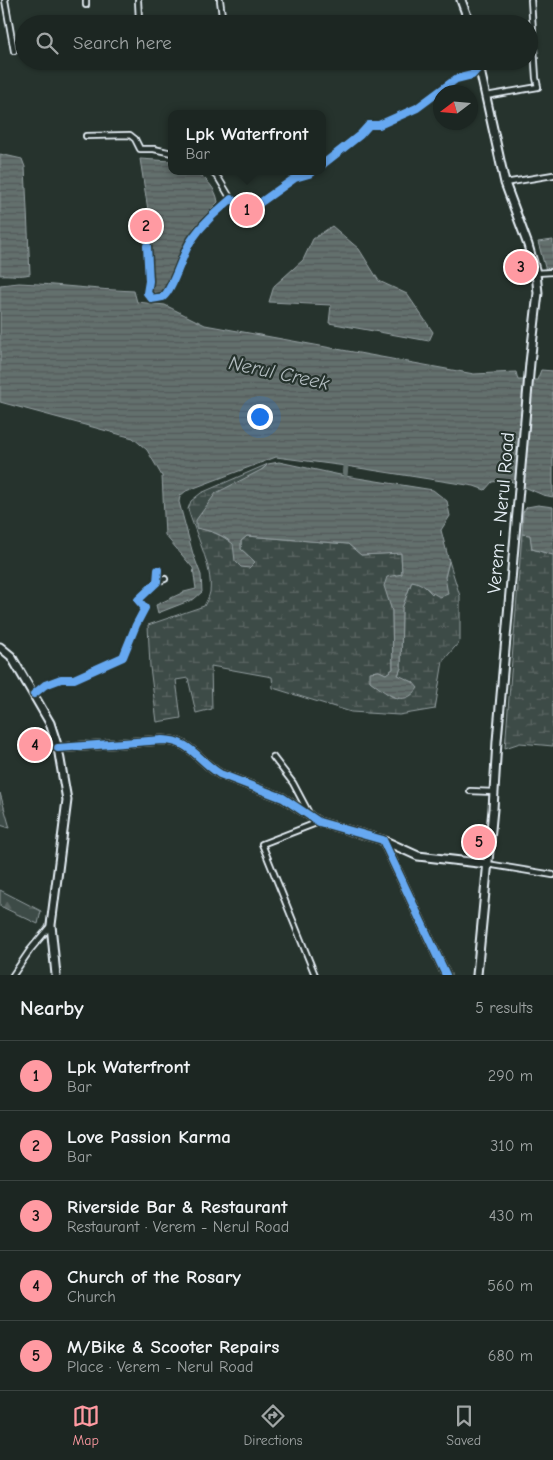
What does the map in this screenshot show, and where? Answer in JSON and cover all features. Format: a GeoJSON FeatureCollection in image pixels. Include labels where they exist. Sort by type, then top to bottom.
{"type":"FeatureCollection","features":[{"type":"Feature","properties":{"kind":"main road"},"geometry":{"type":"LineString","coordinates":[[461,0],[467,15]]}},
{"type":"Feature","properties":{"kind":"main road","name":"Verem - Nerul Road"},"geometry":{"type":"LineString","coordinates":[[477,975],[530,363],[538,293],[536,274],[528,244],[505,183],[480,70]]}},
{"type":"Feature","properties":{"kind":"main road"},"geometry":{"type":"LineString","coordinates":[[0,647],[11,656],[50,724],[58,748],[67,800],[51,925],[56,975]]}},
{"type":"Feature","properties":{"kind":"main road"},"geometry":{"type":"LineString","coordinates":[[58,748],[162,740],[177,741],[194,752],[220,774],[284,798],[315,820],[383,840],[418,856],[487,864]]}},
{"type":"Feature","properties":{"kind":"main road"},"geometry":{"type":"LineString","coordinates":[[383,840],[446,975]]}},
{"type":"Feature","properties":{"kind":"street"},"geometry":{"type":"LineString","coordinates":[[6,0],[14,51]]}},
{"type":"Feature","properties":{"kind":"street"},"geometry":{"type":"LineString","coordinates":[[138,0],[140,15]]}},
{"type":"Feature","properties":{"kind":"street"},"geometry":{"type":"LineString","coordinates":[[220,0],[222,15]]}},
{"type":"Feature","properties":{"kind":"street"},"geometry":{"type":"LineString","coordinates":[[531,0],[532,15]]}},
{"type":"Feature","properties":{"kind":"street"},"geometry":{"type":"LineString","coordinates":[[326,162],[360,135],[369,125],[379,124],[417,108],[456,79],[472,75],[475,70]]}},
{"type":"Feature","properties":{"kind":"street"},"geometry":{"type":"LineString","coordinates":[[486,96],[538,87],[535,70]]}},
{"type":"Feature","properties":{"kind":"street"},"geometry":{"type":"LineString","coordinates":[[86,136],[130,135],[135,139],[140,149],[154,149],[168,152]]}},
{"type":"Feature","properties":{"kind":"street"},"geometry":{"type":"LineString","coordinates":[[216,175],[220,179],[231,199],[250,210],[295,178],[306,175]]}},
{"type":"Feature","properties":{"kind":"street"},"geometry":{"type":"LineString","coordinates":[[505,183],[553,175]]}},
{"type":"Feature","properties":{"kind":"street"},"geometry":{"type":"LineString","coordinates":[[147,246],[149,281],[147,293],[152,299],[161,297],[166,292],[174,279],[190,242],[208,219],[231,199]]}},
{"type":"Feature","properties":{"kind":"street"},"geometry":{"type":"LineString","coordinates":[[536,274],[553,272]]}},
{"type":"Feature","properties":{"kind":"street"},"geometry":{"type":"LineString","coordinates":[[156,582],[158,570]]}},
{"type":"Feature","properties":{"kind":"street"},"geometry":{"type":"LineString","coordinates":[[34,694],[45,685],[61,679],[74,679],[123,657],[145,608],[138,600],[156,582],[165,579]]}},
{"type":"Feature","properties":{"kind":"street"},"geometry":{"type":"LineString","coordinates":[[273,757],[293,784],[315,820],[262,844],[315,975]]}},
{"type":"Feature","properties":{"kind":"street"},"geometry":{"type":"LineString","coordinates":[[470,790],[494,792]]}},
{"type":"Feature","properties":{"kind":"street"},"geometry":{"type":"LineString","coordinates":[[487,864],[553,875]]}},
{"type":"Feature","properties":{"kind":"street"},"geometry":{"type":"LineString","coordinates":[[13,975],[30,950],[51,925]]}},
{"type":"Feature","properties":{"kind":"green space"},"geometry":{"type":"Polygon","coordinates":[[[268,464],[196,528],[222,536],[255,562],[241,549],[241,541],[247,536],[348,544],[361,555],[401,553],[402,574],[385,586],[392,611],[393,669],[386,674],[379,671],[371,672],[370,681],[398,699],[413,682],[398,676],[401,668],[402,608],[412,581],[420,582],[432,594],[445,577],[449,561],[460,596],[460,641],[443,661],[435,709],[399,715],[351,712],[273,688],[272,677],[211,666],[212,709],[196,713],[188,678],[176,680],[181,718],[157,722],[150,667],[148,625],[204,606],[210,592],[209,572],[188,509],[191,501],[201,493],[268,464]]]}},
{"type":"Feature","properties":{"kind":"green space"},"geometry":{"type":"Polygon","coordinates":[[[522,534],[530,535],[532,549],[553,555],[553,746],[520,743],[505,748],[522,534]]]}},
{"type":"Feature","properties":{"kind":"green space"},"geometry":{"type":"Polygon","coordinates":[[[0,793],[10,828],[0,825],[0,793]]]}},
{"type":"Feature","properties":{"kind":"green space"},"geometry":{"type":"Polygon","coordinates":[[[0,890],[41,911],[38,924],[0,906],[0,890]]]}},
{"type":"Feature","properties":{"kind":"water"},"geometry":{"type":"Polygon","coordinates":[[[0,154],[22,159],[25,167],[30,274],[0,275],[0,154]]]}},
{"type":"Feature","properties":{"kind":"water"},"geometry":{"type":"Polygon","coordinates":[[[140,159],[168,161],[168,175],[201,175],[213,189],[218,202],[195,226],[178,256],[163,293],[151,293],[153,267],[148,210],[140,159]]]}},
{"type":"Feature","properties":{"kind":"water"},"geometry":{"type":"Polygon","coordinates":[[[332,226],[359,249],[379,281],[407,294],[433,332],[429,341],[329,323],[331,305],[269,302],[274,286],[303,260],[313,239],[332,226]]]}},
{"type":"Feature","properties":{"kind":"water"},"geometry":{"type":"Polygon","coordinates":[[[553,240],[553,270],[546,271],[538,242],[553,240]]]}},
{"type":"Feature","properties":{"kind":"water","name":"Nerul Creek"},"geometry":{"type":"Polygon","coordinates":[[[19,283],[134,291],[137,302],[165,305],[205,325],[474,374],[516,372],[518,380],[537,380],[541,370],[553,371],[553,497],[543,495],[508,480],[492,482],[485,490],[474,486],[276,457],[186,491],[180,496],[179,502],[193,554],[201,575],[202,592],[194,599],[158,613],[156,605],[184,592],[196,589],[193,568],[165,535],[162,476],[147,450],[133,438],[0,402],[0,285],[19,283]]]}},
{"type":"Feature","properties":{"kind":"water"},"geometry":{"type":"Polygon","coordinates":[[[279,462],[345,476],[433,490],[447,501],[450,516],[441,530],[449,561],[445,577],[448,594],[440,597],[412,581],[402,608],[401,668],[398,675],[413,682],[418,688],[406,698],[394,697],[370,681],[370,672],[379,671],[386,674],[393,669],[392,611],[384,586],[387,577],[402,574],[401,553],[361,555],[348,544],[247,536],[241,541],[241,549],[255,562],[249,568],[241,567],[235,561],[233,544],[216,533],[196,528],[196,520],[216,493],[263,469],[268,464],[279,462]]]}},
{"type":"Feature","properties":{"kind":"water"},"geometry":{"type":"Polygon","coordinates":[[[538,505],[553,507],[553,555],[532,549],[530,535],[522,534],[523,512],[527,507],[538,505]]]}},
{"type":"Feature","properties":{"kind":"waterway"},"geometry":{"type":"LineString","coordinates":[[345,476],[346,466]]}},
{"type":"Feature","properties":{"kind":"cycle path"},"geometry":{"type":"LineString","coordinates":[[326,162],[360,135],[369,125],[379,125],[417,108],[456,79],[472,75],[476,70]]}},
{"type":"Feature","properties":{"kind":"cycle path"},"geometry":{"type":"LineString","coordinates":[[147,246],[149,281],[147,293],[152,299],[163,297],[167,293],[188,246],[195,235],[231,199],[250,210],[295,178],[306,175]]}},
{"type":"Feature","properties":{"kind":"cycle path"},"geometry":{"type":"LineString","coordinates":[[34,694],[45,685],[61,679],[74,679],[123,657],[145,608],[138,600],[157,582],[158,570]]}},
{"type":"Feature","properties":{"kind":"cycle path"},"geometry":{"type":"LineString","coordinates":[[58,748],[162,740],[180,743],[220,774],[283,798],[319,822],[383,840],[446,975]]}},
{"type":"Feature","properties":{"kind":"place","name":"Lpk Waterfront"},"geometry":{"type":"Point","coordinates":[247,210]}},
{"type":"Feature","properties":{"kind":"place","name":"Love Passion Karma"},"geometry":{"type":"Point","coordinates":[146,226]}},
{"type":"Feature","properties":{"kind":"place","name":"Riverside Bar & Restaurant"},"geometry":{"type":"Point","coordinates":[521,267]}},
{"type":"Feature","properties":{"kind":"place","name":"Church of the Rosary"},"geometry":{"type":"Point","coordinates":[35,745]}},
{"type":"Feature","properties":{"kind":"place","name":"M/Bike & Scooter Repairs"},"geometry":{"type":"Point","coordinates":[479,842]}}]}
